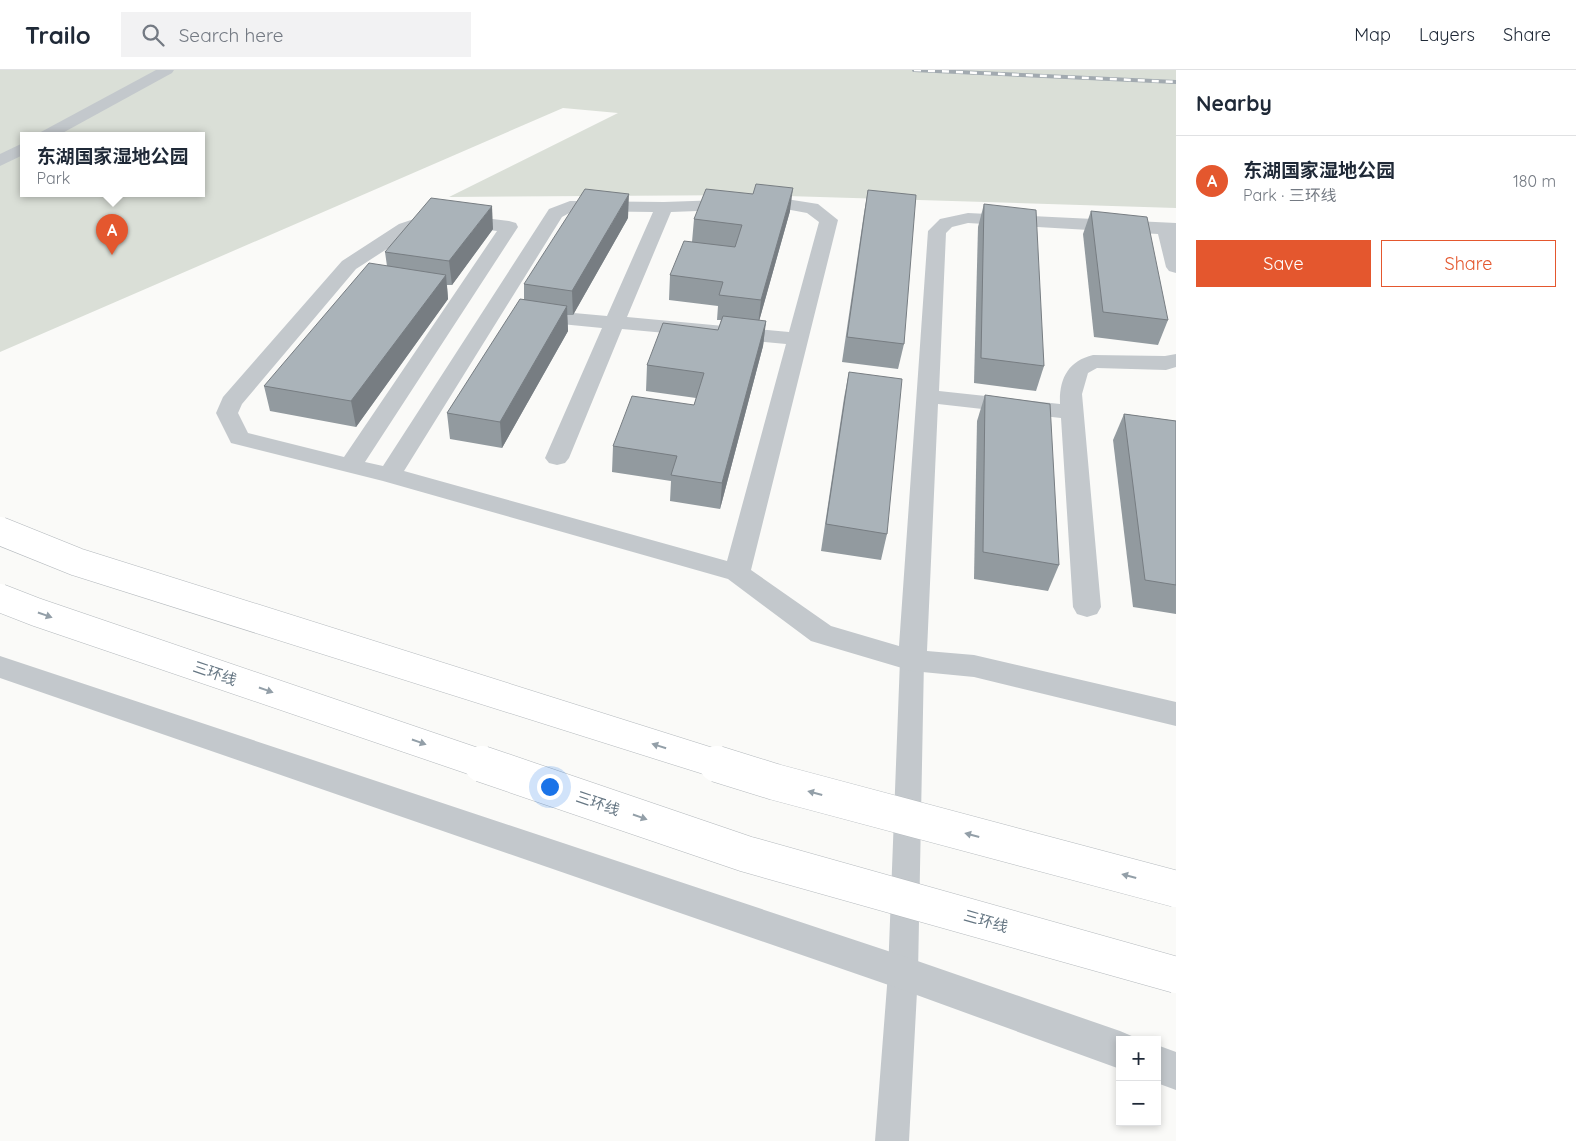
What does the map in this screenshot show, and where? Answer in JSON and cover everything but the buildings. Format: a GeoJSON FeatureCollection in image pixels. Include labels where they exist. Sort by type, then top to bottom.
{"type":"FeatureCollection","features":[{"type":"Feature","properties":{"kind":"highway"},"geometry":{"type":"LineString","coordinates":[[0,531],[77,562],[775,782],[1176,889]]}},
{"type":"Feature","properties":{"kind":"highway","name":"三环线"},"geometry":{"type":"LineString","coordinates":[[0,598],[36,612],[746,854],[1176,975]]}},
{"type":"Feature","properties":{"kind":"street"},"geometry":{"type":"LineString","coordinates":[[52,132],[167,70]]}},
{"type":"Feature","properties":{"kind":"street"},"geometry":{"type":"LineString","coordinates":[[0,161],[20,150]]}},
{"type":"Feature","properties":{"kind":"street"},"geometry":{"type":"LineString","coordinates":[[389,475],[555,214],[570,206],[664,207],[780,203],[812,208],[829,220],[737,573]]}},
{"type":"Feature","properties":{"kind":"street"},"geometry":{"type":"LineString","coordinates":[[557,458],[664,207]]}},
{"type":"Feature","properties":{"kind":"street"},"geometry":{"type":"LineString","coordinates":[[350,466],[509,226],[435,217],[406,228],[349,265],[231,402],[228,413],[239,438],[350,466],[389,475],[737,573],[821,634],[912,660],[974,666],[1176,714]]}},
{"type":"Feature","properties":{"kind":"street"},"geometry":{"type":"LineString","coordinates":[[912,660],[936,231],[946,223],[968,218],[1171,229],[1176,267]]}},
{"type":"Feature","properties":{"kind":"street"},"geometry":{"type":"LineString","coordinates":[[493,312],[798,339]]}},
{"type":"Feature","properties":{"kind":"street"},"geometry":{"type":"LineString","coordinates":[[1087,607],[1071,394],[1078,370],[1093,361],[1166,363],[1176,360]]}},
{"type":"Feature","properties":{"kind":"street"},"geometry":{"type":"LineString","coordinates":[[927,396],[1072,412]]}},
{"type":"Feature","properties":{"kind":"street"},"geometry":{"type":"LineString","coordinates":[[0,667],[904,973],[1116,1049]]}},
{"type":"Feature","properties":{"kind":"street"},"geometry":{"type":"LineString","coordinates":[[1161,1065],[1176,1070]]}},
{"type":"Feature","properties":{"kind":"lane"},"geometry":{"type":"LineString","coordinates":[[892,1141],[904,973],[912,660]]}},
{"type":"Feature","properties":{"kind":"shaded area"},"geometry":{"type":"Polygon","coordinates":[[[0,70],[1176,70],[1176,208],[757,195],[449,197],[618,113],[563,108],[0,352],[0,70]]]}},
{"type":"Feature","properties":{"kind":"railway"},"geometry":{"type":"LineString","coordinates":[[914,70],[1176,82]]}},
{"type":"Feature","properties":{"kind":"place","name":"东湖国家湿地公园"},"geometry":{"type":"Point","coordinates":[112,255]}}]}
